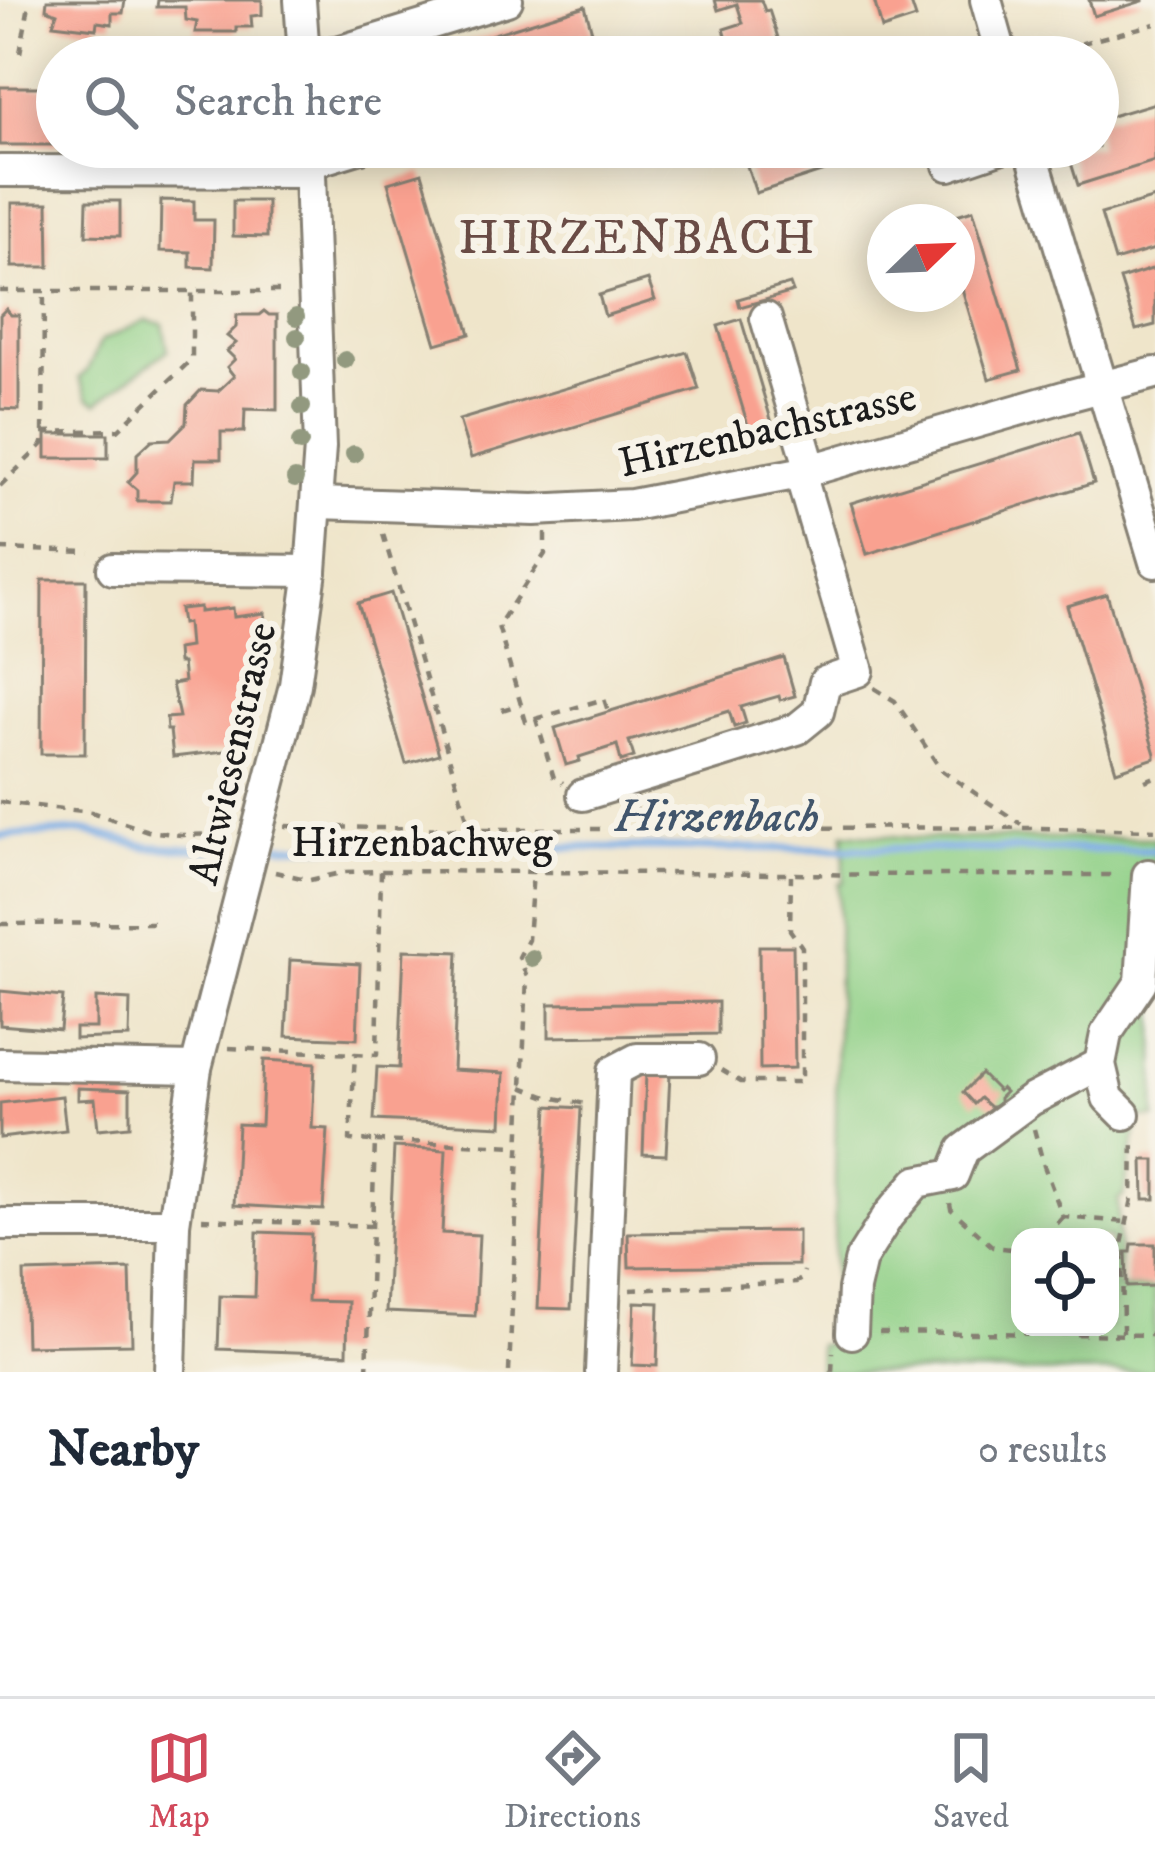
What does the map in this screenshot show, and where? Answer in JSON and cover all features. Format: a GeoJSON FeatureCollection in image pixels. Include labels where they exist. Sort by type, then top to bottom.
{"type":"FeatureCollection","features":[{"type":"Feature","properties":{"kind":"street"},"geometry":{"type":"LineString","coordinates":[[300,0],[303,36]]}},
{"type":"Feature","properties":{"kind":"street"},"geometry":{"type":"LineString","coordinates":[[390,36],[507,0]]}},
{"type":"Feature","properties":{"kind":"street"},"geometry":{"type":"LineString","coordinates":[[986,0],[996,36]]}},
{"type":"Feature","properties":{"kind":"street"},"geometry":{"type":"LineString","coordinates":[[0,171],[84,168]]}},
{"type":"Feature","properties":{"kind":"street","name":"Altwiesenstrasse"},"geometry":{"type":"LineString","coordinates":[[170,1372],[182,1222],[207,1058],[267,832],[311,571],[320,430],[309,168]]}},
{"type":"Feature","properties":{"kind":"street"},"geometry":{"type":"LineString","coordinates":[[1036,168],[1155,562]]}},
{"type":"Feature","properties":{"kind":"street"},"geometry":{"type":"LineString","coordinates":[[583,795],[797,729],[818,712],[825,682],[858,671],[766,318]]}},
{"type":"Feature","properties":{"kind":"street","name":"Hirzenbachstrasse"},"geometry":{"type":"LineString","coordinates":[[318,503],[534,510],[632,505],[805,471],[1155,373]]}},
{"type":"Feature","properties":{"kind":"street"},"geometry":{"type":"LineString","coordinates":[[112,569],[311,571]]}},
{"type":"Feature","properties":{"kind":"street"},"geometry":{"type":"LineString","coordinates":[[1124,1114],[1108,1098],[1100,1064],[1106,1034],[1141,982],[1148,875]]}},
{"type":"Feature","properties":{"kind":"street"},"geometry":{"type":"LineString","coordinates":[[0,1064],[207,1058]]}},
{"type":"Feature","properties":{"kind":"street"},"geometry":{"type":"LineString","coordinates":[[601,1372],[614,1071],[638,1059],[703,1061]]}},
{"type":"Feature","properties":{"kind":"street"},"geometry":{"type":"LineString","coordinates":[[852,1333],[861,1258],[917,1182],[952,1175],[963,1150],[1027,1103],[1100,1064]]}},
{"type":"Feature","properties":{"kind":"street"},"geometry":{"type":"LineString","coordinates":[[0,1224],[182,1222]]}},
{"type":"Feature","properties":{"kind":"path"},"geometry":{"type":"LineString","coordinates":[[20,53],[30,0]]}},
{"type":"Feature","properties":{"kind":"path"},"geometry":{"type":"LineString","coordinates":[[1107,36],[1155,23]]}},
{"type":"Feature","properties":{"kind":"path"},"geometry":{"type":"LineString","coordinates":[[0,486],[43,444],[44,290]]}},
{"type":"Feature","properties":{"kind":"path"},"geometry":{"type":"LineString","coordinates":[[0,291],[302,291]]}},
{"type":"Feature","properties":{"kind":"path"},"geometry":{"type":"LineString","coordinates":[[43,432],[118,430],[191,359],[192,291]]}},
{"type":"Feature","properties":{"kind":"path"},"geometry":{"type":"LineString","coordinates":[[383,522],[470,830]]}},
{"type":"Feature","properties":{"kind":"path"},"geometry":{"type":"LineString","coordinates":[[544,527],[545,554],[498,626],[526,722],[604,699],[608,711]]}},
{"type":"Feature","properties":{"kind":"path"},"geometry":{"type":"LineString","coordinates":[[0,549],[109,552],[112,569]]}},
{"type":"Feature","properties":{"kind":"path"},"geometry":{"type":"LineString","coordinates":[[858,671],[868,685],[895,701],[942,770],[1024,826]]}},
{"type":"Feature","properties":{"kind":"path"},"geometry":{"type":"LineString","coordinates":[[502,710],[521,704]]}},
{"type":"Feature","properties":{"kind":"path"},"geometry":{"type":"LineString","coordinates":[[536,718],[554,778],[583,795]]}},
{"type":"Feature","properties":{"kind":"path"},"geometry":{"type":"LineString","coordinates":[[1144,781],[1155,777]]}},
{"type":"Feature","properties":{"kind":"path"},"geometry":{"type":"LineString","coordinates":[[0,802],[91,812],[164,833],[1024,826],[1155,830]]}},
{"type":"Feature","properties":{"kind":"path","name":"Hirzenbachweg"},"geometry":{"type":"LineString","coordinates":[[265,868],[310,880],[345,872],[1148,875]]}},
{"type":"Feature","properties":{"kind":"path"},"geometry":{"type":"LineString","coordinates":[[207,1058],[376,1055],[381,872]]}},
{"type":"Feature","properties":{"kind":"path"},"geometry":{"type":"LineString","coordinates":[[508,1372],[527,977],[519,957],[528,940],[533,872]]}},
{"type":"Feature","properties":{"kind":"path"},"geometry":{"type":"LineString","coordinates":[[703,1061],[741,1082],[802,1082],[802,947],[790,930],[791,876]]}},
{"type":"Feature","properties":{"kind":"path"},"geometry":{"type":"LineString","coordinates":[[0,924],[158,923]]}},
{"type":"Feature","properties":{"kind":"path"},"geometry":{"type":"LineString","coordinates":[[355,1054],[350,1141],[519,1146]]}},
{"type":"Feature","properties":{"kind":"path"},"geometry":{"type":"LineString","coordinates":[[522,1087],[589,1105]]}},
{"type":"Feature","properties":{"kind":"path"},"geometry":{"type":"LineString","coordinates":[[1027,1103],[1063,1217]]}},
{"type":"Feature","properties":{"kind":"path"},"geometry":{"type":"LineString","coordinates":[[1123,1335],[1121,1244],[1132,1199],[1133,1135],[1124,1114]]}},
{"type":"Feature","properties":{"kind":"path"},"geometry":{"type":"LineString","coordinates":[[367,1372],[375,1141]]}},
{"type":"Feature","properties":{"kind":"path"},"geometry":{"type":"LineString","coordinates":[[949,1176],[951,1209],[993,1246],[1011,1249]]}},
{"type":"Feature","properties":{"kind":"path"},"geometry":{"type":"LineString","coordinates":[[1063,1217],[1126,1222]]}},
{"type":"Feature","properties":{"kind":"path"},"geometry":{"type":"LineString","coordinates":[[1053,1228],[1063,1217]]}},
{"type":"Feature","properties":{"kind":"path"},"geometry":{"type":"LineString","coordinates":[[182,1222],[372,1226]]}},
{"type":"Feature","properties":{"kind":"path"},"geometry":{"type":"LineString","coordinates":[[618,1289],[796,1282],[804,1271]]}},
{"type":"Feature","properties":{"kind":"path"},"geometry":{"type":"LineString","coordinates":[[832,1372],[833,1345],[838,1336],[852,1333],[1155,1334]]}},
{"type":"Feature","properties":{"kind":"green space"},"geometry":{"type":"Polygon","coordinates":[[[146,320],[163,324],[168,350],[97,403],[88,398],[79,378],[101,341],[146,320]]]}},
{"type":"Feature","properties":{"kind":"green space"},"geometry":{"type":"Polygon","coordinates":[[[844,833],[922,838],[1155,838],[1155,1118],[1139,1118],[1123,1197],[1118,1199],[1118,1228],[1011,1228],[1011,1336],[1119,1336],[1119,1289],[1155,1289],[1155,1372],[819,1372],[819,1345],[836,1344],[839,883],[844,882],[844,833]]]}},
{"type":"Feature","properties":{"kind":"building"},"geometry":{"type":"Polygon","coordinates":[[[47,0],[125,0],[123,13],[112,13],[112,24],[97,22],[96,29],[53,24],[57,13],[46,9],[47,0]]]}},
{"type":"Feature","properties":{"kind":"building"},"geometry":{"type":"Polygon","coordinates":[[[158,0],[262,0],[262,15],[251,16],[252,27],[236,27],[236,32],[195,32],[197,22],[186,20],[185,7],[157,7],[158,0]]]}},
{"type":"Feature","properties":{"kind":"building"},"geometry":{"type":"Polygon","coordinates":[[[715,0],[761,0],[777,36],[726,36],[724,29],[743,23],[737,4],[718,10],[715,0]]]}},
{"type":"Feature","properties":{"kind":"building"},"geometry":{"type":"Polygon","coordinates":[[[874,0],[910,0],[916,18],[882,29],[874,0]]]}},
{"type":"Feature","properties":{"kind":"building"},"geometry":{"type":"Polygon","coordinates":[[[1089,0],[1143,0],[1143,1],[1094,16],[1089,0]]]}},
{"type":"Feature","properties":{"kind":"building"},"geometry":{"type":"Polygon","coordinates":[[[585,6],[593,36],[487,36],[585,6]]]}},
{"type":"Feature","properties":{"kind":"building"},"geometry":{"type":"Polygon","coordinates":[[[0,87],[36,87],[36,145],[0,145],[0,87]]]}},
{"type":"Feature","properties":{"kind":"building"},"geometry":{"type":"Polygon","coordinates":[[[1155,103],[1155,161],[1078,185],[1073,168],[1119,168],[1119,114],[1155,103]]]}},
{"type":"Feature","properties":{"kind":"building"},"geometry":{"type":"Polygon","coordinates":[[[748,168],[833,168],[756,193],[748,168]]]}},
{"type":"Feature","properties":{"kind":"building"},"geometry":{"type":"Polygon","coordinates":[[[422,173],[470,334],[436,344],[388,183],[422,173]]]}},
{"type":"Feature","properties":{"kind":"building"},"geometry":{"type":"Polygon","coordinates":[[[1155,198],[1155,249],[1115,261],[1101,214],[1155,198]]]}},
{"type":"Feature","properties":{"kind":"building"},"geometry":{"type":"Polygon","coordinates":[[[161,200],[194,201],[194,220],[214,220],[213,268],[190,267],[190,252],[160,251],[161,200]]]}},
{"type":"Feature","properties":{"kind":"building"},"geometry":{"type":"Polygon","coordinates":[[[87,201],[120,201],[120,236],[86,235],[87,201]]]}},
{"type":"Feature","properties":{"kind":"building"},"geometry":{"type":"Polygon","coordinates":[[[233,201],[267,201],[267,237],[233,236],[233,201]]]}},
{"type":"Feature","properties":{"kind":"building"},"geometry":{"type":"Polygon","coordinates":[[[12,203],[48,203],[49,267],[12,267],[12,203]]]}},
{"type":"Feature","properties":{"kind":"building"},"geometry":{"type":"Polygon","coordinates":[[[975,217],[1021,370],[989,379],[969,312],[975,312],[975,217]]]}},
{"type":"Feature","properties":{"kind":"building"},"geometry":{"type":"Polygon","coordinates":[[[1155,268],[1155,325],[1136,330],[1120,279],[1155,268]]]}},
{"type":"Feature","properties":{"kind":"building"},"geometry":{"type":"Polygon","coordinates":[[[648,280],[655,300],[605,316],[599,295],[648,280]]]}},
{"type":"Feature","properties":{"kind":"building"},"geometry":{"type":"Polygon","coordinates":[[[790,284],[793,292],[740,307],[738,299],[790,284]]]}},
{"type":"Feature","properties":{"kind":"building"},"geometry":{"type":"Polygon","coordinates":[[[6,309],[19,315],[19,410],[0,409],[0,315],[6,309]]]}},
{"type":"Feature","properties":{"kind":"building"},"geometry":{"type":"Polygon","coordinates":[[[264,311],[277,315],[277,410],[245,409],[244,432],[221,432],[221,459],[195,459],[194,481],[174,481],[171,501],[137,501],[137,490],[128,482],[137,472],[137,454],[152,440],[170,439],[186,423],[187,405],[201,390],[218,391],[234,376],[227,367],[235,359],[227,351],[236,343],[227,336],[236,327],[237,315],[264,311]]]}},
{"type":"Feature","properties":{"kind":"building"},"geometry":{"type":"Polygon","coordinates":[[[741,319],[775,433],[752,439],[718,326],[741,319]]]}},
{"type":"Feature","properties":{"kind":"building"},"geometry":{"type":"Polygon","coordinates":[[[687,352],[699,389],[471,458],[459,420],[687,352]]]}},
{"type":"Feature","properties":{"kind":"building"},"geometry":{"type":"Polygon","coordinates":[[[1079,433],[1094,483],[867,554],[851,503],[1079,433]]]}},
{"type":"Feature","properties":{"kind":"building"},"geometry":{"type":"Polygon","coordinates":[[[46,434],[108,434],[108,458],[46,458],[46,434]]]}},
{"type":"Feature","properties":{"kind":"building"},"geometry":{"type":"Polygon","coordinates":[[[42,580],[86,580],[85,754],[41,754],[42,580]]]}},
{"type":"Feature","properties":{"kind":"building"},"geometry":{"type":"Polygon","coordinates":[[[391,593],[439,754],[406,764],[358,603],[391,593]]]}},
{"type":"Feature","properties":{"kind":"building"},"geometry":{"type":"Polygon","coordinates":[[[1107,594],[1155,754],[1155,758],[1116,771],[1067,606],[1107,594]]]}},
{"type":"Feature","properties":{"kind":"building"},"geometry":{"type":"Polygon","coordinates":[[[200,607],[200,612],[233,608],[234,617],[265,613],[262,649],[258,650],[256,676],[251,677],[253,690],[248,690],[250,703],[245,703],[242,749],[173,757],[166,718],[179,717],[172,684],[184,682],[177,649],[189,647],[180,609],[200,607]]]}},
{"type":"Feature","properties":{"kind":"building"},"geometry":{"type":"Polygon","coordinates":[[[784,658],[795,696],[741,707],[746,723],[734,727],[729,711],[629,741],[634,757],[621,761],[617,745],[566,765],[555,728],[784,658]]]}},
{"type":"Feature","properties":{"kind":"building"},"geometry":{"type":"Polygon","coordinates":[[[759,946],[793,946],[795,1068],[760,1069],[759,946]]]}},
{"type":"Feature","properties":{"kind":"building"},"geometry":{"type":"Polygon","coordinates":[[[404,950],[458,952],[453,1070],[504,1073],[502,1126],[374,1120],[377,1067],[399,1068],[404,950]]]}},
{"type":"Feature","properties":{"kind":"building"},"geometry":{"type":"Polygon","coordinates":[[[290,960],[360,964],[357,1039],[286,1036],[290,960]]]}},
{"type":"Feature","properties":{"kind":"building"},"geometry":{"type":"Polygon","coordinates":[[[0,991],[63,997],[60,1030],[0,1025],[0,991]]]}},
{"type":"Feature","properties":{"kind":"building"},"geometry":{"type":"Polygon","coordinates":[[[96,998],[130,1000],[129,1037],[75,1039],[75,1028],[96,1028],[96,998]]]}},
{"type":"Feature","properties":{"kind":"building"},"geometry":{"type":"Polygon","coordinates":[[[718,1002],[718,1034],[549,1037],[549,1004],[718,1002]]]}},
{"type":"Feature","properties":{"kind":"building"},"geometry":{"type":"Polygon","coordinates":[[[264,1060],[315,1063],[312,1128],[328,1129],[323,1210],[234,1205],[238,1124],[261,1125],[264,1060]]]}},
{"type":"Feature","properties":{"kind":"building"},"geometry":{"type":"Polygon","coordinates":[[[646,1073],[670,1074],[666,1155],[643,1154],[646,1073]]]}},
{"type":"Feature","properties":{"kind":"building"},"geometry":{"type":"Polygon","coordinates":[[[981,1074],[1005,1092],[999,1107],[990,1107],[980,1098],[974,1104],[963,1092],[981,1074]]]}},
{"type":"Feature","properties":{"kind":"building"},"geometry":{"type":"Polygon","coordinates":[[[78,1088],[130,1090],[130,1126],[98,1129],[95,1099],[78,1100],[78,1088]]]}},
{"type":"Feature","properties":{"kind":"building"},"geometry":{"type":"Polygon","coordinates":[[[62,1096],[66,1130],[0,1138],[0,1103],[62,1096]]]}},
{"type":"Feature","properties":{"kind":"building"},"geometry":{"type":"Polygon","coordinates":[[[548,1106],[581,1108],[571,1309],[538,1308],[548,1106]]]}},
{"type":"Feature","properties":{"kind":"building"},"geometry":{"type":"Polygon","coordinates":[[[394,1147],[446,1150],[442,1233],[479,1235],[475,1316],[386,1312],[394,1147]]]}},
{"type":"Feature","properties":{"kind":"building"},"geometry":{"type":"Polygon","coordinates":[[[1143,1160],[1155,1160],[1155,1199],[1144,1199],[1143,1160]]]}},
{"type":"Feature","properties":{"kind":"building"},"geometry":{"type":"Polygon","coordinates":[[[798,1231],[798,1265],[629,1267],[628,1233],[798,1231]]]}},
{"type":"Feature","properties":{"kind":"building"},"geometry":{"type":"Polygon","coordinates":[[[257,1232],[311,1234],[308,1301],[348,1302],[347,1354],[218,1349],[220,1296],[255,1297],[257,1232]]]}},
{"type":"Feature","properties":{"kind":"building"},"geometry":{"type":"Polygon","coordinates":[[[1132,1244],[1155,1244],[1155,1286],[1127,1287],[1126,1252],[1131,1252],[1132,1244]]]}},
{"type":"Feature","properties":{"kind":"building"},"geometry":{"type":"Polygon","coordinates":[[[130,1269],[132,1344],[26,1346],[24,1272],[130,1269]]]}},
{"type":"Feature","properties":{"kind":"building"},"geometry":{"type":"Polygon","coordinates":[[[635,1302],[659,1303],[657,1366],[632,1365],[635,1302]]]}},
{"type":"Feature","properties":{"kind":"waterway","name":"Hirzenbach"},"geometry":{"type":"LineString","coordinates":[[0,836],[85,831],[148,847],[231,851]]}},
{"type":"Feature","properties":{"kind":"waterway","name":"Hirzenbach"},"geometry":{"type":"LineString","coordinates":[[279,846],[1155,850]]}},
{"type":"Feature","properties":{"kind":"district","name":"HIRZENBACH"},"geometry":{"type":"Point","coordinates":[638,236]}}]}
